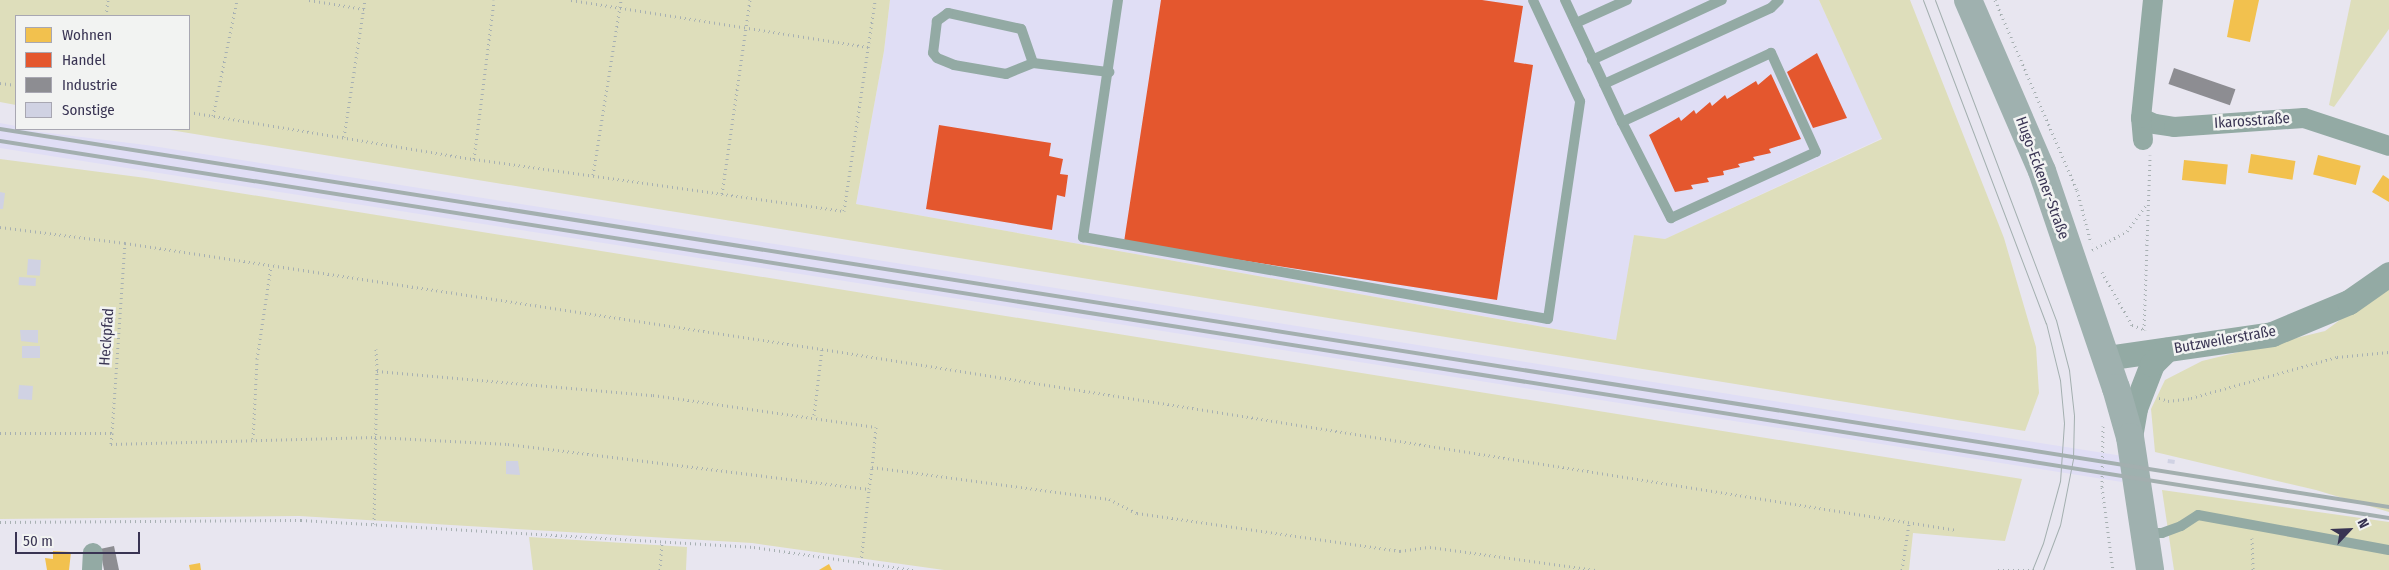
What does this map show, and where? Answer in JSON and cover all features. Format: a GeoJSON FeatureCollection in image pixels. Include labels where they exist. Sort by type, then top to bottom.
{"type":"FeatureCollection","features":[{"type":"Feature","properties":{"kind":"main road","name":"Hugo-Eckener-Straße"},"geometry":{"type":"LineString","coordinates":[[1968,0],[2042,171],[2087,255],[2106,358]]}},
{"type":"Feature","properties":{"kind":"main road","name":"Butzweilerstraße"},"geometry":{"type":"LineString","coordinates":[[2106,358],[2130,437],[2146,533],[2150,570]]}},
{"type":"Feature","properties":{"kind":"street"},"geometry":{"type":"LineString","coordinates":[[2143,140],[2141,118],[2153,0]]}},
{"type":"Feature","properties":{"kind":"street","name":"Ikarosstraße"},"geometry":{"type":"LineString","coordinates":[[2141,118],[2174,127],[2304,118],[2389,146]]}},
{"type":"Feature","properties":{"kind":"street","name":"Butzweilerstraße"},"geometry":{"type":"LineString","coordinates":[[2106,358],[2272,334],[2350,302],[2389,274]]}},
{"type":"Feature","properties":{"kind":"street","name":"Butzweilerstraße"},"geometry":{"type":"LineString","coordinates":[[2130,437],[2142,388],[2152,364],[2166,350]]}},
{"type":"Feature","properties":{"kind":"lane"},"geometry":{"type":"LineString","coordinates":[[1118,0],[1109,72],[1083,237],[1548,318],[1580,102],[1534,0]]}},
{"type":"Feature","properties":{"kind":"lane"},"geometry":{"type":"LineString","coordinates":[[1565,0],[1622,122],[1671,218],[1816,152],[1771,52],[1622,122]]}},
{"type":"Feature","properties":{"kind":"lane"},"geometry":{"type":"LineString","coordinates":[[1576,24],[1627,0]]}},
{"type":"Feature","properties":{"kind":"lane"},"geometry":{"type":"LineString","coordinates":[[1592,60],[1722,0]]}},
{"type":"Feature","properties":{"kind":"lane"},"geometry":{"type":"LineString","coordinates":[[1604,84],[1771,8],[1779,0]]}},
{"type":"Feature","properties":{"kind":"lane"},"geometry":{"type":"LineString","coordinates":[[1033,63],[1021,29],[948,13],[937,21],[933,53],[943,62],[1006,74],[1033,63],[1109,72]]}},
{"type":"Feature","properties":{"kind":"lane"},"geometry":{"type":"LineString","coordinates":[[2146,533],[2162,533],[2181,526],[2198,515],[2389,550]]}},
{"type":"Feature","properties":{"kind":"path"},"geometry":{"type":"LineString","coordinates":[[106,15],[108,0]]}},
{"type":"Feature","properties":{"kind":"path"},"geometry":{"type":"LineString","coordinates":[[213,116],[237,0]]}},
{"type":"Feature","properties":{"kind":"path"},"geometry":{"type":"LineString","coordinates":[[309,0],[364,9]]}},
{"type":"Feature","properties":{"kind":"path"},"geometry":{"type":"LineString","coordinates":[[344,137],[365,0]]}},
{"type":"Feature","properties":{"kind":"path"},"geometry":{"type":"LineString","coordinates":[[474,159],[494,0]]}},
{"type":"Feature","properties":{"kind":"path"},"geometry":{"type":"LineString","coordinates":[[571,0],[868,47]]}},
{"type":"Feature","properties":{"kind":"path"},"geometry":{"type":"LineString","coordinates":[[593,175],[622,0]]}},
{"type":"Feature","properties":{"kind":"path"},"geometry":{"type":"LineString","coordinates":[[722,194],[750,0]]}},
{"type":"Feature","properties":{"kind":"path"},"geometry":{"type":"LineString","coordinates":[[190,112],[474,159],[844,211],[875,0]]}},
{"type":"Feature","properties":{"kind":"path"},"geometry":{"type":"LineString","coordinates":[[1995,0],[2077,190],[2087,255],[2127,231],[2146,204]]}},
{"type":"Feature","properties":{"kind":"path"},"geometry":{"type":"LineString","coordinates":[[0,83],[15,85]]}},
{"type":"Feature","properties":{"kind":"path"},"geometry":{"type":"LineString","coordinates":[[2143,140],[2150,148],[2146,204],[2144,330]]}},
{"type":"Feature","properties":{"kind":"path"},"geometry":{"type":"LineString","coordinates":[[0,227],[125,243],[822,349],[1957,530]]}},
{"type":"Feature","properties":{"kind":"path","name":"Heckpfad"},"geometry":{"type":"LineString","coordinates":[[112,433],[125,243]]}},
{"type":"Feature","properties":{"kind":"path"},"geometry":{"type":"LineString","coordinates":[[253,439],[258,359],[271,266]]}},
{"type":"Feature","properties":{"kind":"path"},"geometry":{"type":"LineString","coordinates":[[2100,267],[2122,311],[2132,325],[2144,330],[2151,330]]}},
{"type":"Feature","properties":{"kind":"path"},"geometry":{"type":"LineString","coordinates":[[374,524],[376,349]]}},
{"type":"Feature","properties":{"kind":"path"},"geometry":{"type":"LineString","coordinates":[[814,416],[822,349]]}},
{"type":"Feature","properties":{"kind":"path"},"geometry":{"type":"LineString","coordinates":[[2142,388],[2168,401],[2191,398],[2337,357],[2389,352]]}},
{"type":"Feature","properties":{"kind":"path"},"geometry":{"type":"LineString","coordinates":[[377,371],[653,394],[876,426],[861,562]]}},
{"type":"Feature","properties":{"kind":"path"},"geometry":{"type":"LineString","coordinates":[[2102,421],[2102,487],[2113,570]]}},
{"type":"Feature","properties":{"kind":"path"},"geometry":{"type":"LineString","coordinates":[[0,433],[112,433],[112,444],[376,437],[508,444],[869,489]]}},
{"type":"Feature","properties":{"kind":"path"},"geometry":{"type":"LineString","coordinates":[[872,468],[1109,499],[1137,512],[1380,548],[1400,550],[1430,546],[1594,570]]}},
{"type":"Feature","properties":{"kind":"path"},"geometry":{"type":"LineString","coordinates":[[0,522],[301,520],[754,547],[913,570]]}},
{"type":"Feature","properties":{"kind":"path"},"geometry":{"type":"LineString","coordinates":[[1902,570],[1909,523]]}},
{"type":"Feature","properties":{"kind":"path"},"geometry":{"type":"LineString","coordinates":[[2252,524],[2253,570]]}},
{"type":"Feature","properties":{"kind":"path"},"geometry":{"type":"LineString","coordinates":[[660,570],[662,542]]}},
{"type":"Feature","properties":{"kind":"path"},"geometry":{"type":"LineString","coordinates":[[871,564],[871,570]]}},
{"type":"Feature","properties":{"kind":"path"},"geometry":{"type":"LineString","coordinates":[[1998,570],[2034,570]]}},
{"type":"Feature","properties":{"kind":"shaded area"},"geometry":{"type":"Polygon","coordinates":[[[890,0],[1819,0],[1882,138],[1665,239],[1634,235],[1617,340],[856,204],[884,51],[890,0]]]}},
{"type":"Feature","properties":{"kind":"shaded area"},"geometry":{"type":"Polygon","coordinates":[[[0,123],[15,126],[15,130],[146,145],[2123,456],[2122,482],[0,148],[0,123]]]}},
{"type":"Feature","properties":{"kind":"green space"},"geometry":{"type":"Polygon","coordinates":[[[0,0],[890,0],[884,51],[856,204],[1616,340],[1634,235],[1665,239],[1882,139],[1819,0],[1910,0],[2004,238],[2036,347],[2039,393],[2025,431],[170,130],[190,130],[190,15],[15,15],[15,105],[0,102],[0,0]]]}},
{"type":"Feature","properties":{"kind":"green space"},"geometry":{"type":"Polygon","coordinates":[[[2351,0],[2389,0],[2389,29],[2334,107],[2329,105],[2351,0]]]}},
{"type":"Feature","properties":{"kind":"green space"},"geometry":{"type":"Polygon","coordinates":[[[0,159],[146,178],[2022,479],[2005,541],[1913,533],[1909,570],[944,570],[752,543],[299,516],[0,519],[0,159]]]}},
{"type":"Feature","properties":{"kind":"green space"},"geometry":{"type":"Polygon","coordinates":[[[2389,284],[2389,512],[2316,490],[2155,452],[2151,409],[2165,380],[2202,361],[2325,331],[2389,284]]]}},
{"type":"Feature","properties":{"kind":"green space"},"geometry":{"type":"Polygon","coordinates":[[[2162,490],[2389,522],[2389,570],[2174,570],[2162,490]]]}},
{"type":"Feature","properties":{"kind":"green space"},"geometry":{"type":"Polygon","coordinates":[[[529,537],[687,547],[686,570],[533,570],[529,537]]]}},
{"type":"Feature","properties":{"kind":"building: Wohnen"},"geometry":{"type":"Polygon","coordinates":[[[2234,0],[2259,0],[2250,42],[2227,37],[2234,0]]]}},
{"type":"Feature","properties":{"kind":"building: Wohnen"},"geometry":{"type":"Polygon","coordinates":[[[2251,154],[2295,161],[2292,180],[2248,173],[2251,154]]]}},
{"type":"Feature","properties":{"kind":"building: Wohnen"},"geometry":{"type":"Polygon","coordinates":[[[2318,155],[2361,166],[2356,185],[2313,174],[2318,155]]]}},
{"type":"Feature","properties":{"kind":"building: Wohnen"},"geometry":{"type":"Polygon","coordinates":[[[2184,160],[2228,165],[2226,184],[2182,180],[2184,160]]]}},
{"type":"Feature","properties":{"kind":"building: Wohnen"},"geometry":{"type":"Polygon","coordinates":[[[2383,175],[2389,179],[2389,202],[2372,192],[2383,175]]]}},
{"type":"Feature","properties":{"kind":"building: Wohnen"},"geometry":{"type":"Polygon","coordinates":[[[53,551],[71,552],[69,570],[47,570],[45,558],[53,559],[53,551]]]}},
{"type":"Feature","properties":{"kind":"building: Wohnen"},"geometry":{"type":"Polygon","coordinates":[[[200,563],[201,570],[190,570],[189,565],[200,563]]]}},
{"type":"Feature","properties":{"kind":"building: Wohnen"},"geometry":{"type":"Polygon","coordinates":[[[829,564],[832,570],[819,570],[829,564]]]}},
{"type":"Feature","properties":{"kind":"building: Handel"},"geometry":{"type":"Polygon","coordinates":[[[1161,0],[1482,0],[1523,6],[1514,62],[1533,65],[1497,300],[1124,242],[1161,0]]]}},
{"type":"Feature","properties":{"kind":"building: Handel"},"geometry":{"type":"Polygon","coordinates":[[[1817,53],[1847,118],[1813,128],[1787,72],[1817,53]]]}},
{"type":"Feature","properties":{"kind":"building: Handel"},"geometry":{"type":"Polygon","coordinates":[[[1771,74],[1801,139],[1769,149],[1771,153],[1753,157],[1755,160],[1738,164],[1740,167],[1723,171],[1724,175],[1707,178],[1709,182],[1691,185],[1693,189],[1675,192],[1649,135],[1679,117],[1681,121],[1694,110],[1696,114],[1710,102],[1712,106],[1725,95],[1727,99],[1756,81],[1758,85],[1771,74]]]}},
{"type":"Feature","properties":{"kind":"building: Handel"},"geometry":{"type":"Polygon","coordinates":[[[939,125],[1051,143],[1049,156],[1063,159],[1060,174],[1068,175],[1065,197],[1057,195],[1052,230],[926,209],[939,125]]]}},
{"type":"Feature","properties":{"kind":"building: Industrie"},"geometry":{"type":"Polygon","coordinates":[[[2174,68],[2235,89],[2230,105],[2168,84],[2174,68]]]}},
{"type":"Feature","properties":{"kind":"building: Industrie"},"geometry":{"type":"Polygon","coordinates":[[[114,546],[119,570],[104,570],[100,549],[114,546]]]}},
{"type":"Feature","properties":{"kind":"building: Sonstige"},"geometry":{"type":"Polygon","coordinates":[[[0,192],[5,193],[3,209],[0,209],[0,192]]]}},
{"type":"Feature","properties":{"kind":"building: Sonstige"},"geometry":{"type":"Polygon","coordinates":[[[28,259],[41,260],[40,276],[27,275],[28,259]]]}},
{"type":"Feature","properties":{"kind":"building: Sonstige"},"geometry":{"type":"Polygon","coordinates":[[[19,277],[36,278],[36,286],[19,285],[19,277]]]}},
{"type":"Feature","properties":{"kind":"building: Sonstige"},"geometry":{"type":"Polygon","coordinates":[[[20,330],[38,330],[38,343],[21,341],[20,330]]]}},
{"type":"Feature","properties":{"kind":"building: Sonstige"},"geometry":{"type":"Polygon","coordinates":[[[22,346],[40,346],[40,358],[22,358],[22,346]]]}},
{"type":"Feature","properties":{"kind":"building: Sonstige"},"geometry":{"type":"Polygon","coordinates":[[[19,385],[33,386],[32,400],[18,399],[19,385]]]}},
{"type":"Feature","properties":{"kind":"building: Sonstige"},"geometry":{"type":"Polygon","coordinates":[[[2168,459],[2175,460],[2174,464],[2167,463],[2168,459]]]}},
{"type":"Feature","properties":{"kind":"building: Sonstige"},"geometry":{"type":"Polygon","coordinates":[[[506,461],[518,461],[520,475],[506,474],[506,461]]]}},
{"type":"Feature","properties":{"kind":"tram line"},"geometry":{"type":"LineString","coordinates":[[1923,0],[2046,323],[2060,380],[2064,423],[2060,481],[2043,543],[2032,570]]}},
{"type":"Feature","properties":{"kind":"tram line"},"geometry":{"type":"LineString","coordinates":[[1935,0],[2056,320],[2069,370],[2074,415],[2073,459],[2060,525],[2043,570]]}},
{"type":"Feature","properties":{"kind":"railway"},"geometry":{"type":"LineString","coordinates":[[0,129],[2389,507]]}},
{"type":"Feature","properties":{"kind":"railway"},"geometry":{"type":"LineString","coordinates":[[0,141],[2389,518]]}}]}
